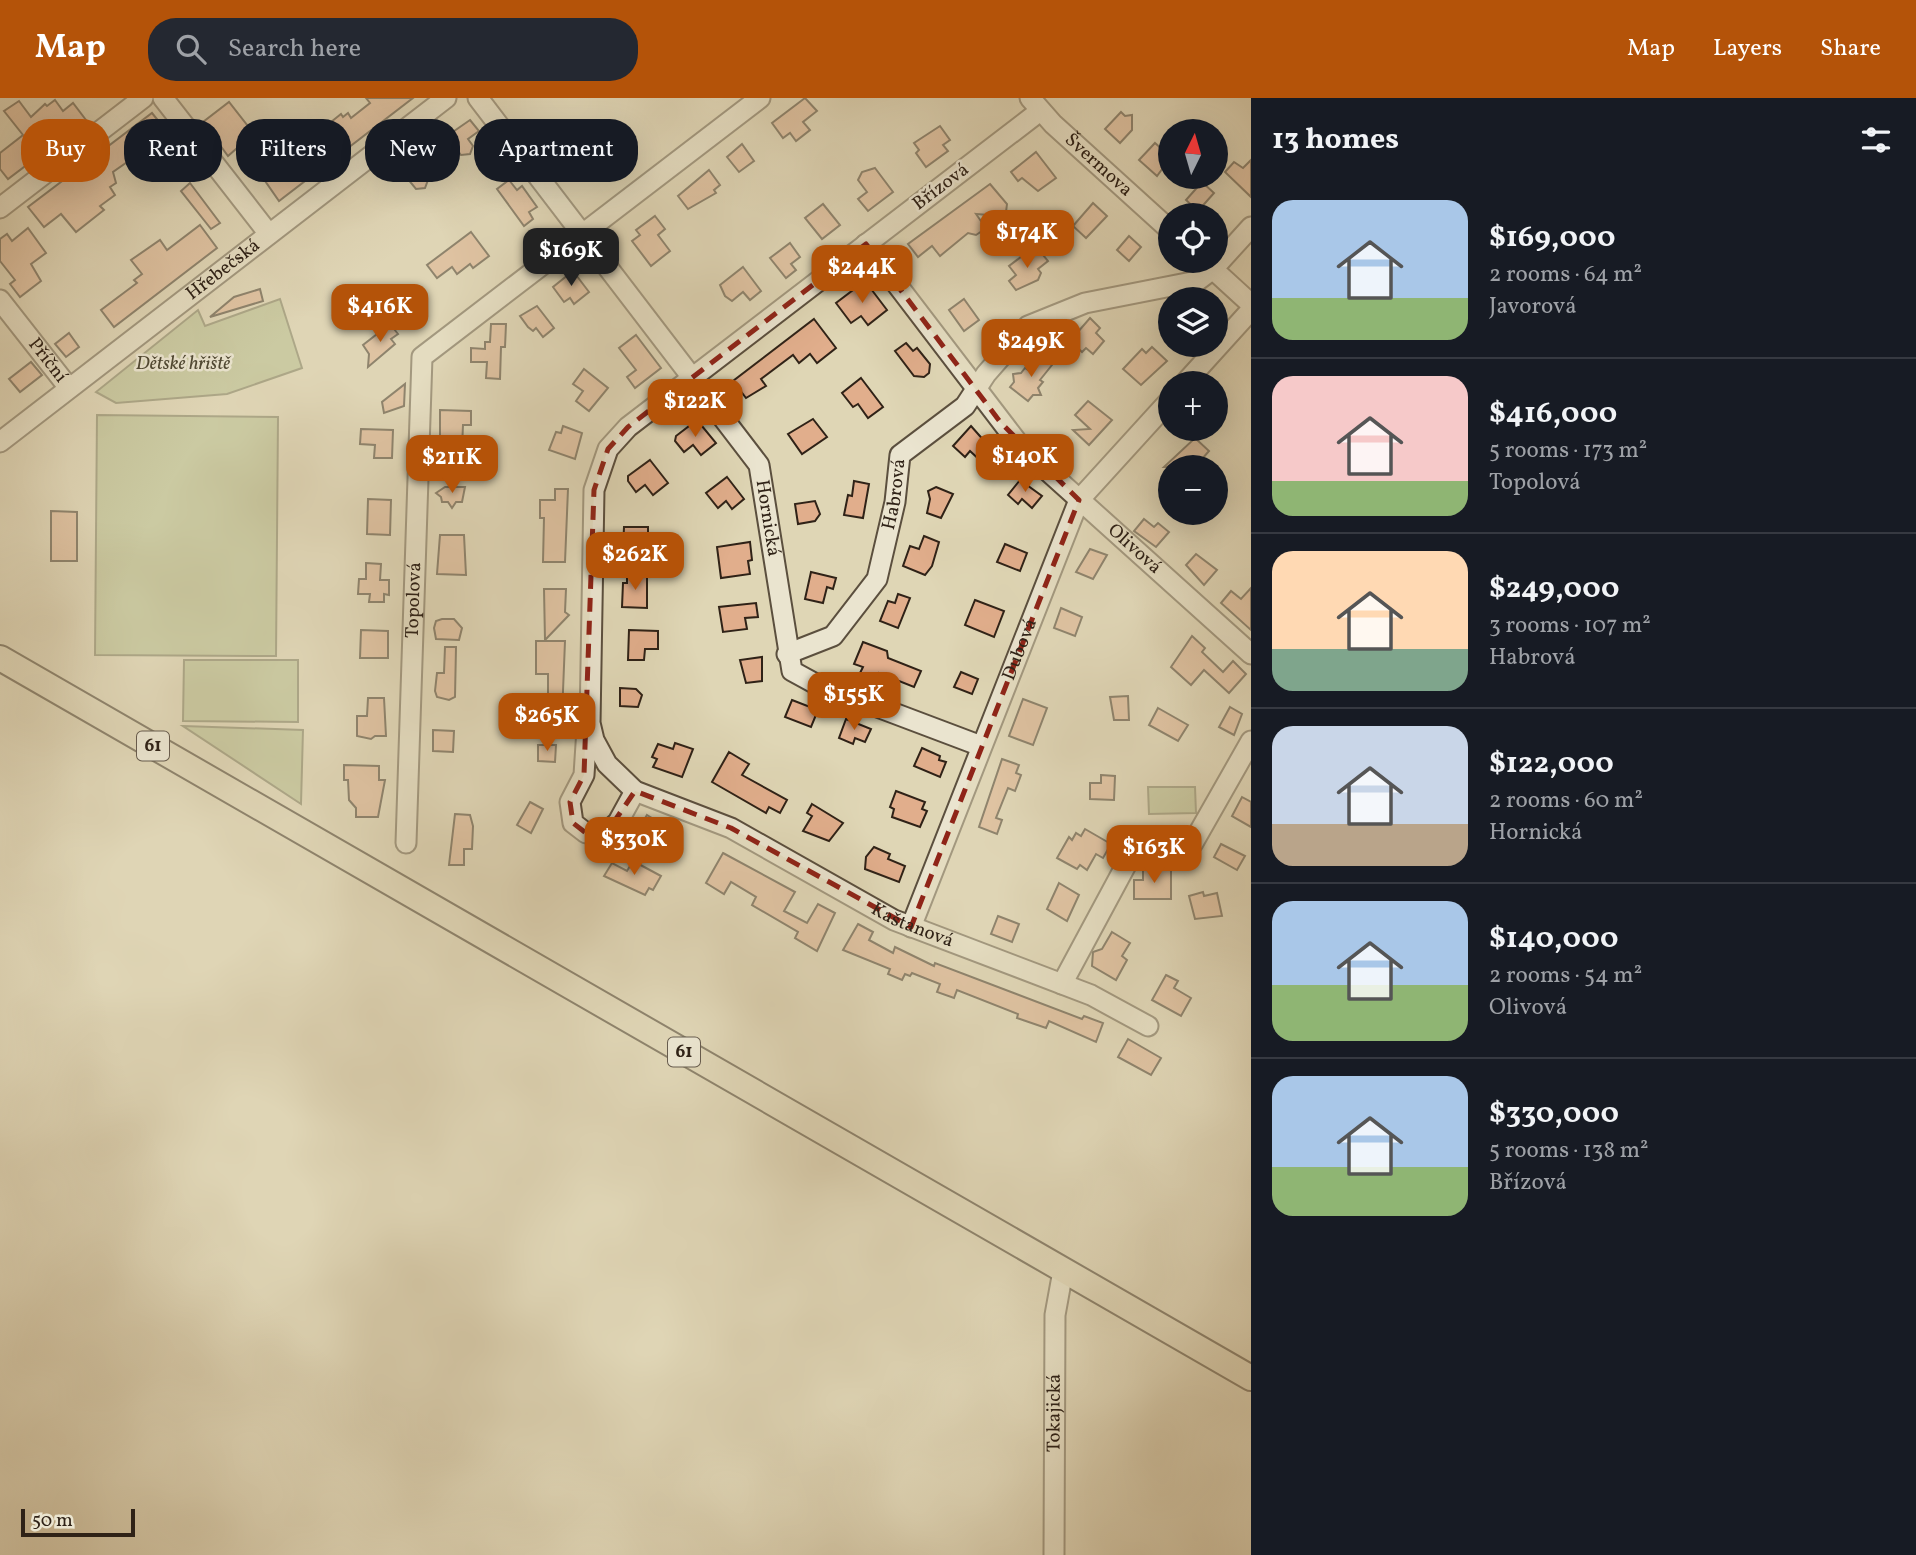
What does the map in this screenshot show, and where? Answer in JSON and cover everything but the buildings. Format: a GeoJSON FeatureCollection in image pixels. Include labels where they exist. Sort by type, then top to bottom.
{"type":"FeatureCollection","features":[{"type":"Feature","properties":{"kind":"main road","name":"61"},"geometry":{"type":"LineString","coordinates":[[0,657],[1251,1378]]}},
{"type":"Feature","properties":{"kind":"street"},"geometry":{"type":"LineString","coordinates":[[0,208],[143,98]]}},
{"type":"Feature","properties":{"kind":"street"},"geometry":{"type":"LineString","coordinates":[[163,98],[269,234]]}},
{"type":"Feature","properties":{"kind":"street","name":"Hřebečská"},"geometry":{"type":"LineString","coordinates":[[0,442],[446,98]]}},
{"type":"Feature","properties":{"kind":"street","name":"Hornická"},"geometry":{"type":"LineString","coordinates":[[478,98],[750,452],[761,471],[787,654],[797,676],[981,746]]}},
{"type":"Feature","properties":{"kind":"street"},"geometry":{"type":"LineString","coordinates":[[583,234],[760,98]]}},
{"type":"Feature","properties":{"kind":"street","name":"Švermova"},"geometry":{"type":"LineString","coordinates":[[1035,105],[1158,219]]}},
{"type":"Feature","properties":{"kind":"street","name":"Břízová"},"geometry":{"type":"LineString","coordinates":[[685,811],[635,791],[614,772],[597,748],[589,707],[596,476],[617,437],[692,376],[866,244],[1035,105]]}},
{"type":"Feature","properties":{"kind":"street","name":"Habrová"},"geometry":{"type":"LineString","coordinates":[[1228,247],[1251,227]]}},
{"type":"Feature","properties":{"kind":"street","name":"Topolová"},"geometry":{"type":"LineString","coordinates":[[406,843],[419,365],[422,357],[583,234]]}},
{"type":"Feature","properties":{"kind":"street","name":"Olivová"},"geometry":{"type":"LineString","coordinates":[[866,244],[1021,447],[1251,654]]}},
{"type":"Feature","properties":{"kind":"street","name":"Habrová"},"geometry":{"type":"LineString","coordinates":[[787,654],[833,636],[877,579],[895,502],[900,455],[965,406],[1016,336],[1033,323],[1085,303],[1190,284],[1200,273]]}},
{"type":"Feature","properties":{"kind":"street"},"geometry":{"type":"LineString","coordinates":[[1195,371],[1251,307],[1216,273]]}},
{"type":"Feature","properties":{"kind":"street","name":"Příční"},"geometry":{"type":"LineString","coordinates":[[0,300],[69,388]]}},
{"type":"Feature","properties":{"kind":"street","name":"Dubová"},"geometry":{"type":"LineString","coordinates":[[911,927],[1079,500],[1158,413]]}},
{"type":"Feature","properties":{"kind":"street"},"geometry":{"type":"LineString","coordinates":[[589,707],[584,775],[569,802],[573,823],[586,833],[607,832],[618,822],[635,791]]}},
{"type":"Feature","properties":{"kind":"street"},"geometry":{"type":"LineString","coordinates":[[1062,984],[1133,852],[1141,848],[1184,847],[1193,844],[1251,741]]}},
{"type":"Feature","properties":{"kind":"street","name":"Kaštanová"},"geometry":{"type":"LineString","coordinates":[[685,811],[742,833],[881,914],[1102,999],[1148,1026]]}},
{"type":"Feature","properties":{"kind":"street","name":"Tokajická"},"geometry":{"type":"LineString","coordinates":[[1054,1555],[1055,1315],[1063,1271]]}},
{"type":"Feature","properties":{"kind":"highlighted area"},"geometry":{"type":"Polygon","coordinates":[[[866,244],[1001,423],[1079,500],[911,927],[731,828],[635,791],[607,832],[586,833],[573,823],[570,802],[584,775],[589,707],[594,490],[608,449],[628,427],[866,244]]]}},
{"type":"Feature","properties":{"kind":"green space","name":"Dětské hřiště"},"geometry":{"type":"Polygon","coordinates":[[[280,299],[302,368],[227,394],[116,403],[96,392],[198,310],[205,326],[280,299]]]}},
{"type":"Feature","properties":{"kind":"green space"},"geometry":{"type":"Polygon","coordinates":[[[97,415],[278,417],[276,656],[95,655],[97,415]]]}},
{"type":"Feature","properties":{"kind":"green space"},"geometry":{"type":"Polygon","coordinates":[[[184,660],[298,660],[298,722],[183,721],[184,660]]]}},
{"type":"Feature","properties":{"kind":"green space"},"geometry":{"type":"Polygon","coordinates":[[[183,726],[303,730],[301,804],[183,726]]]}},
{"type":"Feature","properties":{"kind":"green space"},"geometry":{"type":"Polygon","coordinates":[[[1148,787],[1195,787],[1196,813],[1149,814],[1148,787]]]}}]}
